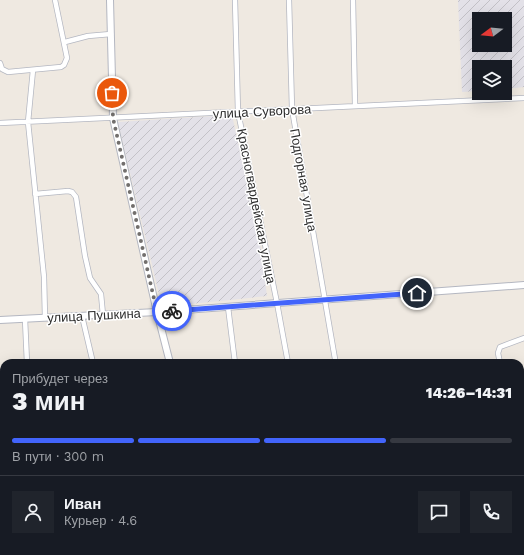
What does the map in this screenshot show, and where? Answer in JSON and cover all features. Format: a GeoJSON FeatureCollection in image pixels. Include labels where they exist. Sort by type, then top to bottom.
{"type":"FeatureCollection","features":[{"type":"Feature","properties":{"kind":"street"},"geometry":{"type":"LineString","coordinates":[[0,63],[2,69],[8,72],[61,67],[64,65],[67,58],[65,42],[55,0]]}},
{"type":"Feature","properties":{"kind":"street"},"geometry":{"type":"LineString","coordinates":[[110,0],[113,118],[169,359]]}},
{"type":"Feature","properties":{"kind":"street","name":"Красногвардейская улица"},"geometry":{"type":"LineString","coordinates":[[235,0],[238,112],[287,359]]}},
{"type":"Feature","properties":{"kind":"street","name":"Подгорная улица"},"geometry":{"type":"LineString","coordinates":[[289,0],[292,109],[335,359]]}},
{"type":"Feature","properties":{"kind":"street"},"geometry":{"type":"LineString","coordinates":[[353,0],[355,106]]}},
{"type":"Feature","properties":{"kind":"street"},"geometry":{"type":"LineString","coordinates":[[65,42],[88,36],[111,34]]}},
{"type":"Feature","properties":{"kind":"street"},"geometry":{"type":"LineString","coordinates":[[33,70],[28,122],[44,277],[45,318]]}},
{"type":"Feature","properties":{"kind":"street","name":"улица Суворова"},"geometry":{"type":"LineString","coordinates":[[0,123],[524,98]]}},
{"type":"Feature","properties":{"kind":"street"},"geometry":{"type":"LineString","coordinates":[[35,194],[68,191],[76,197],[90,278],[101,294],[103,315]]}},
{"type":"Feature","properties":{"kind":"street","name":"улица Пушкина"},"geometry":{"type":"LineString","coordinates":[[0,320],[157,312],[524,285]]}},
{"type":"Feature","properties":{"kind":"street"},"geometry":{"type":"LineString","coordinates":[[228,307],[234,359]]}},
{"type":"Feature","properties":{"kind":"street"},"geometry":{"type":"LineString","coordinates":[[82,316],[92,359]]}},
{"type":"Feature","properties":{"kind":"street"},"geometry":{"type":"LineString","coordinates":[[25,319],[27,359]]}},
{"type":"Feature","properties":{"kind":"street"},"geometry":{"type":"LineString","coordinates":[[499,359],[498,353],[500,347],[524,338]]}},
{"type":"Feature","properties":{"kind":"shaded area"},"geometry":{"type":"Polygon","coordinates":[[[458,0],[524,0],[524,87],[512,88],[512,60],[472,60],[472,91],[462,92],[458,0]]]}},
{"type":"Feature","properties":{"kind":"shaded area"},"geometry":{"type":"Polygon","coordinates":[[[232,115],[260,243],[267,296],[162,307],[118,122],[232,115]]]}},
{"type":"Feature","properties":{"kind":"way so far"},"geometry":{"type":"LineString","coordinates":[[112,93],[113,118],[157,312],[172,311]]}},
{"type":"Feature","properties":{"kind":"route"},"geometry":{"type":"LineString","coordinates":[[172,311],[417,293]]}}]}
